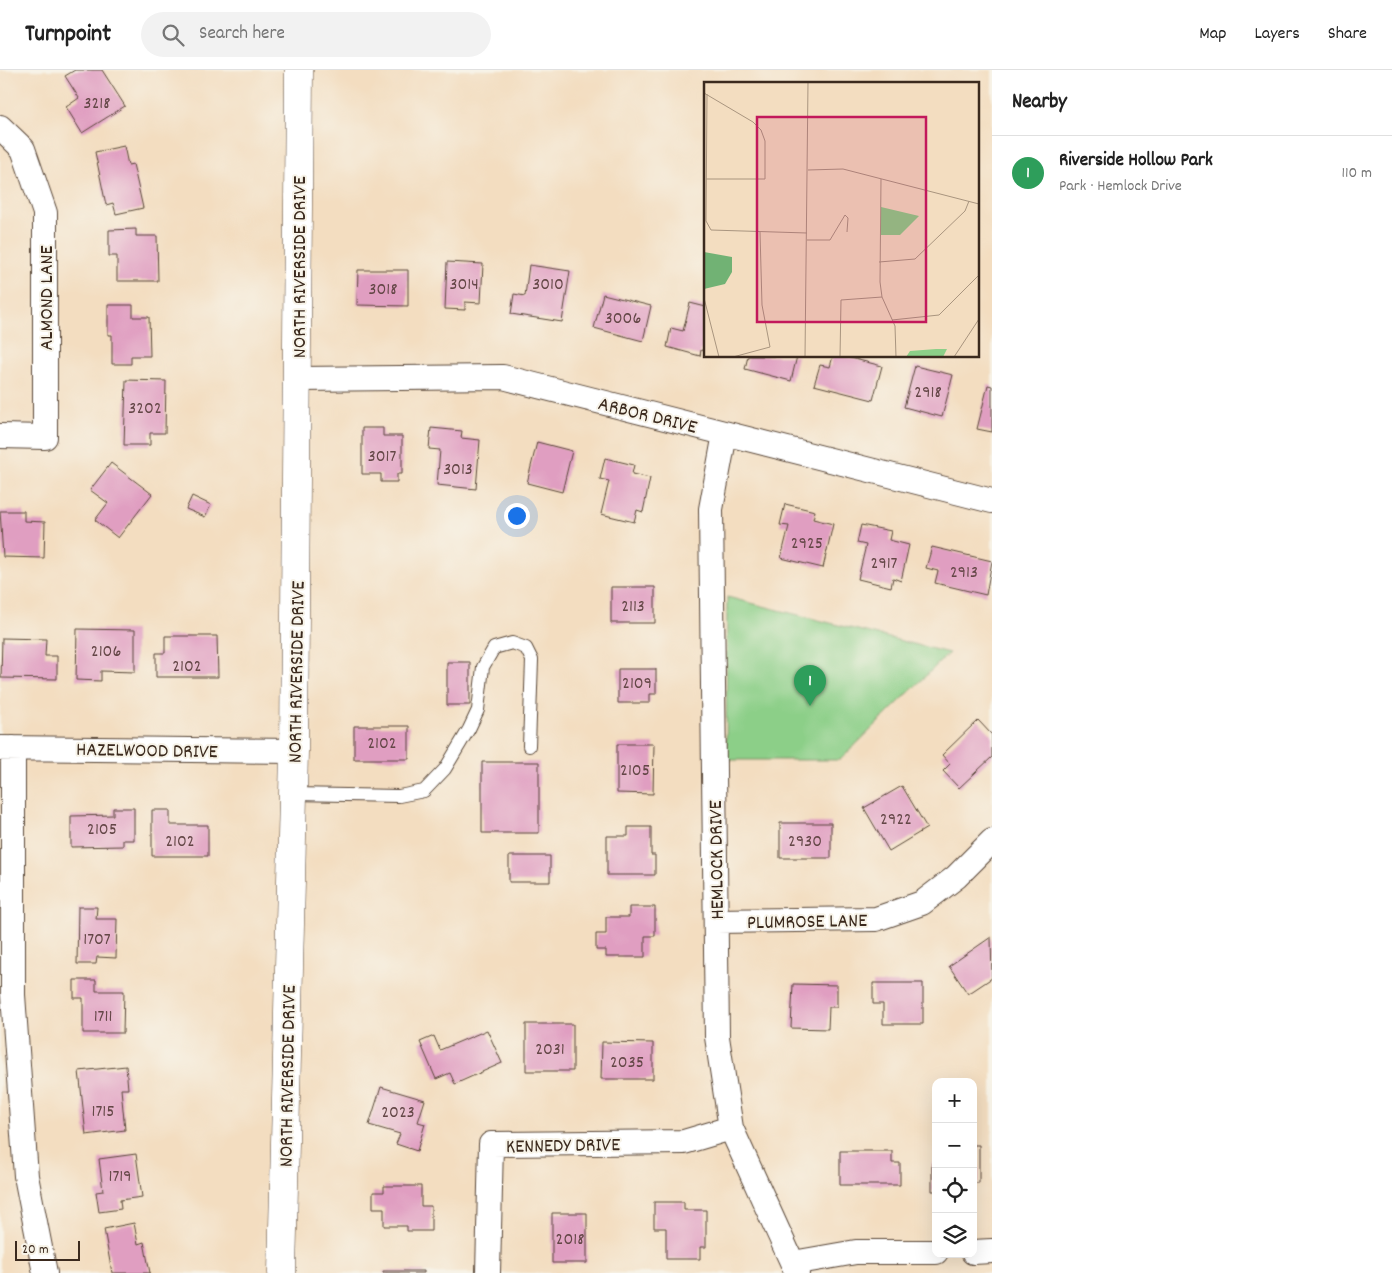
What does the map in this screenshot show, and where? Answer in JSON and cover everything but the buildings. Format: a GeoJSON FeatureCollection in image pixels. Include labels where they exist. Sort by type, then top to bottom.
{"type":"FeatureCollection","features":[{"type":"Feature","properties":{"kind":"street","name":"NORTH RIVERSIDE DRIVE"},"geometry":{"type":"LineString","coordinates":[[282,1273],[294,751],[299,70]]}},
{"type":"Feature","properties":{"kind":"street","name":"ALMOND LANE"},"geometry":{"type":"LineString","coordinates":[[0,127],[23,149],[45,213],[45,436],[0,436]]}},
{"type":"Feature","properties":{"kind":"street","name":"ARBOR DRIVE"},"geometry":{"type":"LineString","coordinates":[[298,379],[503,377],[992,501]]}},
{"type":"Feature","properties":{"kind":"street","name":"HEMLOCK DRIVE"},"geometry":{"type":"LineString","coordinates":[[725,434],[712,508],[717,1037],[731,1128],[795,1268]]}},
{"type":"Feature","properties":{"kind":"street","name":"HAZELWOOD DRIVE"},"geometry":{"type":"LineString","coordinates":[[7,748],[294,751]]}},
{"type":"Feature","properties":{"kind":"street"},"geometry":{"type":"LineString","coordinates":[[7,748],[13,995],[26,1176],[45,1273]]}},
{"type":"Feature","properties":{"kind":"street","name":"PLUMROSE LANE"},"geometry":{"type":"LineString","coordinates":[[716,920],[876,920],[922,903],[956,877],[992,841]]}},
{"type":"Feature","properties":{"kind":"street","name":"KENNEDY DRIVE"},"geometry":{"type":"LineString","coordinates":[[488,1273],[491,1144],[684,1142],[731,1128]]}},
{"type":"Feature","properties":{"kind":"street"},"geometry":{"type":"LineString","coordinates":[[977,1252],[992,1250]]}},
{"type":"Feature","properties":{"kind":"street"},"geometry":{"type":"LineString","coordinates":[[795,1268],[856,1252],[932,1252]]}},
{"type":"Feature","properties":{"kind":"lane"},"geometry":{"type":"LineString","coordinates":[[293,794],[399,796],[424,791],[445,769],[478,710],[483,666],[494,648],[512,643],[526,648],[532,660],[529,746]]}},
{"type":"Feature","properties":{"kind":"green space"},"geometry":{"type":"Polygon","coordinates":[[[727,597],[949,653],[840,760],[726,760],[727,597]]]}},
{"type":"Feature","properties":{"kind":"place","name":"Riverside Hollow Park"},"geometry":{"type":"Point","coordinates":[810,706]}}]}
